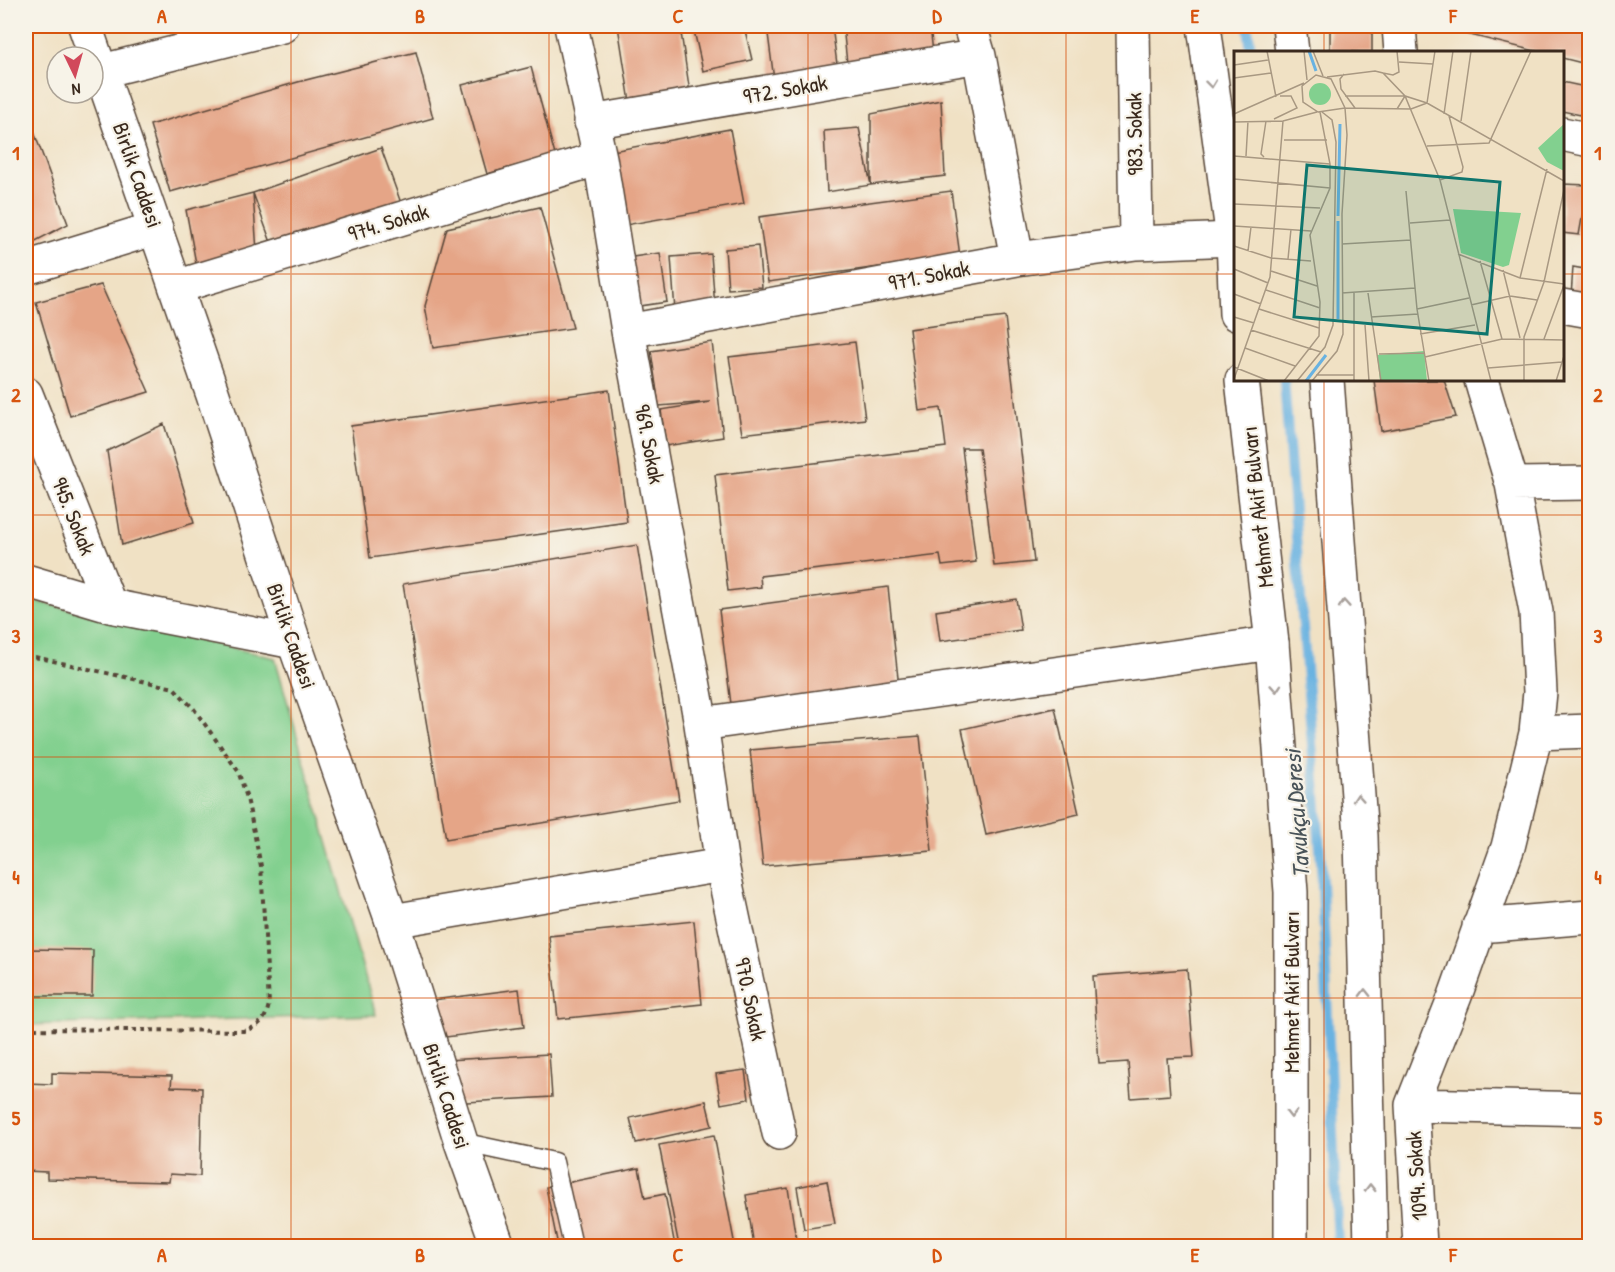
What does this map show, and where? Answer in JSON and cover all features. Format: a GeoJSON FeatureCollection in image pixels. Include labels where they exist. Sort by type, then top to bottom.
{"type":"FeatureCollection","features":[{"type":"Feature","properties":{"kind":"street","name":"Birlik Caddesi"},"geometry":{"type":"LineString","coordinates":[[85,26],[92,45]]}},
{"type":"Feature","properties":{"kind":"street"},"geometry":{"type":"LineString","coordinates":[[105,70],[282,26]]}},
{"type":"Feature","properties":{"kind":"street","name":"969. Sokak"},"geometry":{"type":"LineString","coordinates":[[571,26],[600,158],[628,331],[702,724],[722,865]]}},
{"type":"Feature","properties":{"kind":"street"},"geometry":{"type":"LineString","coordinates":[[970,26],[979,56],[1017,259]]}},
{"type":"Feature","properties":{"kind":"street","name":"983. Sokak"},"geometry":{"type":"LineString","coordinates":[[1133,26],[1136,243]]}},
{"type":"Feature","properties":{"kind":"street"},"geometry":{"type":"LineString","coordinates":[[1204,26],[1233,239],[1234,264]]}},
{"type":"Feature","properties":{"kind":"street"},"geometry":{"type":"LineString","coordinates":[[1289,26],[1292,51]]}},
{"type":"Feature","properties":{"kind":"street"},"geometry":{"type":"LineString","coordinates":[[1399,26],[1401,51]]}},
{"type":"Feature","properties":{"kind":"street","name":"972. Sokak"},"geometry":{"type":"LineString","coordinates":[[591,122],[979,56]]}},
{"type":"Feature","properties":{"kind":"street","name":"Birlik Caddesi"},"geometry":{"type":"LineString","coordinates":[[105,80],[294,642],[392,921],[496,1246]]}},
{"type":"Feature","properties":{"kind":"street"},"geometry":{"type":"LineString","coordinates":[[1564,134],[1590,140]]}},
{"type":"Feature","properties":{"kind":"street","name":"974. Sokak"},"geometry":{"type":"LineString","coordinates":[[176,287],[600,158]]}},
{"type":"Feature","properties":{"kind":"street"},"geometry":{"type":"LineString","coordinates":[[26,268],[156,228]]}},
{"type":"Feature","properties":{"kind":"street","name":"971. Sokak"},"geometry":{"type":"LineString","coordinates":[[628,331],[1017,259],[1136,243],[1233,239]]}},
{"type":"Feature","properties":{"kind":"street"},"geometry":{"type":"LineString","coordinates":[[1564,306],[1590,311]]}},
{"type":"Feature","properties":{"kind":"street","name":"Mehmet Akif Bulvarı"},"geometry":{"type":"LineString","coordinates":[[1242,381],[1272,643],[1291,892],[1291,1246]]}},
{"type":"Feature","properties":{"kind":"street"},"geometry":{"type":"LineString","coordinates":[[1327,381],[1361,836],[1371,1246]]}},
{"type":"Feature","properties":{"kind":"street"},"geometry":{"type":"LineString","coordinates":[[1481,381],[1512,484],[1536,612],[1540,692],[1536,733],[1508,848],[1455,996],[1412,1104],[1590,1109]]}},
{"type":"Feature","properties":{"kind":"street","name":"945. Sokak"},"geometry":{"type":"LineString","coordinates":[[26,394],[110,606]]}},
{"type":"Feature","properties":{"kind":"street"},"geometry":{"type":"LineString","coordinates":[[1512,484],[1590,483]]}},
{"type":"Feature","properties":{"kind":"street"},"geometry":{"type":"LineString","coordinates":[[26,581],[110,606],[294,642]]}},
{"type":"Feature","properties":{"kind":"street"},"geometry":{"type":"LineString","coordinates":[[702,724],[1272,643]]}},
{"type":"Feature","properties":{"kind":"street"},"geometry":{"type":"LineString","coordinates":[[1536,733],[1590,731]]}},
{"type":"Feature","properties":{"kind":"street"},"geometry":{"type":"LineString","coordinates":[[392,921],[722,865]]}},
{"type":"Feature","properties":{"kind":"street","name":"970. Sokak"},"geometry":{"type":"LineString","coordinates":[[722,865],[779,1133]]}},
{"type":"Feature","properties":{"kind":"street"},"geometry":{"type":"LineString","coordinates":[[1479,926],[1590,917]]}},
{"type":"Feature","properties":{"kind":"street","name":"1094. Sokak"},"geometry":{"type":"LineString","coordinates":[[1412,1104],[1420,1246]]}},
{"type":"Feature","properties":{"kind":"lane"},"geometry":{"type":"LineString","coordinates":[[461,1142],[554,1162],[573,1246]]}},
{"type":"Feature","properties":{"kind":"path"},"geometry":{"type":"LineString","coordinates":[[26,655],[174,688],[194,709],[226,753],[238,771],[247,798],[261,866],[269,1004],[267,1016],[258,1026],[243,1031],[26,1029]]}},
{"type":"Feature","properties":{"kind":"green space"},"geometry":{"type":"Polygon","coordinates":[[[26,599],[275,658],[376,1015],[26,1025],[26,599]]]}},
{"type":"Feature","properties":{"kind":"building"},"geometry":{"type":"Polygon","coordinates":[[[618,26],[680,26],[690,93],[630,102],[618,26]]]}},
{"type":"Feature","properties":{"kind":"building"},"geometry":{"type":"Polygon","coordinates":[[[693,26],[744,26],[752,60],[703,71],[693,26]]]}},
{"type":"Feature","properties":{"kind":"building"},"geometry":{"type":"Polygon","coordinates":[[[767,26],[832,26],[838,72],[774,80],[767,26]]]}},
{"type":"Feature","properties":{"kind":"building"},"geometry":{"type":"Polygon","coordinates":[[[843,26],[930,26],[934,62],[848,72],[843,26]]]}},
{"type":"Feature","properties":{"kind":"building"},"geometry":{"type":"Polygon","coordinates":[[[1330,26],[1372,26],[1372,51],[1330,51],[1330,26]]]}},
{"type":"Feature","properties":{"kind":"building"},"geometry":{"type":"Polygon","coordinates":[[[1463,26],[1590,26],[1590,65],[1564,58],[1564,51],[1535,51],[1462,33],[1463,26]]]}},
{"type":"Feature","properties":{"kind":"building"},"geometry":{"type":"Polygon","coordinates":[[[416,52],[433,118],[170,192],[150,125],[298,82],[416,52]]]}},
{"type":"Feature","properties":{"kind":"building"},"geometry":{"type":"Polygon","coordinates":[[[531,67],[555,155],[487,174],[462,85],[531,67]]]}},
{"type":"Feature","properties":{"kind":"building"},"geometry":{"type":"Polygon","coordinates":[[[1564,82],[1590,88],[1590,117],[1564,111],[1564,82]]]}},
{"type":"Feature","properties":{"kind":"building"},"geometry":{"type":"Polygon","coordinates":[[[941,100],[945,176],[871,185],[871,114],[941,100]]]}},
{"type":"Feature","properties":{"kind":"building"},"geometry":{"type":"Polygon","coordinates":[[[859,128],[871,185],[827,192],[824,131],[859,128]]]}},
{"type":"Feature","properties":{"kind":"building"},"geometry":{"type":"Polygon","coordinates":[[[730,129],[744,204],[620,226],[607,152],[730,129]]]}},
{"type":"Feature","properties":{"kind":"building"},"geometry":{"type":"Polygon","coordinates":[[[34,132],[68,224],[26,246],[26,135],[34,132]]]}},
{"type":"Feature","properties":{"kind":"building"},"geometry":{"type":"Polygon","coordinates":[[[381,148],[401,203],[273,248],[253,193],[381,148]]]}},
{"type":"Feature","properties":{"kind":"building"},"geometry":{"type":"Polygon","coordinates":[[[1564,184],[1588,185],[1579,235],[1564,233],[1564,184]]]}},
{"type":"Feature","properties":{"kind":"building"},"geometry":{"type":"Polygon","coordinates":[[[951,191],[960,256],[768,282],[759,217],[951,191]]]}},
{"type":"Feature","properties":{"kind":"building"},"geometry":{"type":"Polygon","coordinates":[[[253,193],[257,252],[197,269],[186,210],[253,193]]]}},
{"type":"Feature","properties":{"kind":"building"},"geometry":{"type":"Polygon","coordinates":[[[540,207],[573,328],[433,348],[425,306],[447,228],[540,207]]]}},
{"type":"Feature","properties":{"kind":"building"},"geometry":{"type":"Polygon","coordinates":[[[758,246],[762,287],[728,289],[725,249],[758,246]]]}},
{"type":"Feature","properties":{"kind":"building"},"geometry":{"type":"Polygon","coordinates":[[[660,253],[667,302],[633,307],[626,258],[660,253]]]}},
{"type":"Feature","properties":{"kind":"building"},"geometry":{"type":"Polygon","coordinates":[[[711,254],[715,308],[675,311],[671,257],[711,254]]]}},
{"type":"Feature","properties":{"kind":"building"},"geometry":{"type":"Polygon","coordinates":[[[1573,267],[1590,270],[1590,302],[1571,297],[1573,267]]]}},
{"type":"Feature","properties":{"kind":"building"},"geometry":{"type":"Polygon","coordinates":[[[101,285],[149,392],[70,416],[36,302],[101,285]]]}},
{"type":"Feature","properties":{"kind":"building"},"geometry":{"type":"Polygon","coordinates":[[[1005,317],[1034,562],[994,566],[979,448],[962,448],[976,562],[942,566],[940,555],[760,576],[761,587],[728,591],[715,475],[946,447],[941,408],[919,411],[909,329],[1005,317]]]}},
{"type":"Feature","properties":{"kind":"building"},"geometry":{"type":"Polygon","coordinates":[[[712,342],[723,437],[666,446],[661,410],[710,402],[659,406],[651,351],[712,342]]]}},
{"type":"Feature","properties":{"kind":"building"},"geometry":{"type":"Polygon","coordinates":[[[855,342],[865,419],[742,434],[729,357],[855,342]]]}},
{"type":"Feature","properties":{"kind":"building"},"geometry":{"type":"Polygon","coordinates":[[[1374,381],[1444,381],[1456,417],[1381,431],[1374,381]]]}},
{"type":"Feature","properties":{"kind":"building"},"geometry":{"type":"Polygon","coordinates":[[[609,390],[627,522],[370,558],[351,426],[609,390]]]}},
{"type":"Feature","properties":{"kind":"building"},"geometry":{"type":"Polygon","coordinates":[[[164,424],[194,523],[122,545],[107,451],[164,424]]]}},
{"type":"Feature","properties":{"kind":"building"},"geometry":{"type":"Polygon","coordinates":[[[637,545],[679,800],[446,839],[403,584],[637,545]]]}},
{"type":"Feature","properties":{"kind":"building"},"geometry":{"type":"Polygon","coordinates":[[[888,587],[899,687],[731,704],[719,610],[888,587]]]}},
{"type":"Feature","properties":{"kind":"building"},"geometry":{"type":"Polygon","coordinates":[[[1016,599],[1021,630],[940,641],[936,611],[1016,599]]]}},
{"type":"Feature","properties":{"kind":"building"},"geometry":{"type":"Polygon","coordinates":[[[1055,708],[1079,814],[986,835],[962,729],[1055,708]]]}},
{"type":"Feature","properties":{"kind":"building"},"geometry":{"type":"Polygon","coordinates":[[[920,736],[932,851],[763,866],[750,750],[920,736]]]}},
{"type":"Feature","properties":{"kind":"building"},"geometry":{"type":"Polygon","coordinates":[[[694,921],[702,1004],[558,1019],[549,936],[694,921]]]}},
{"type":"Feature","properties":{"kind":"building"},"geometry":{"type":"Polygon","coordinates":[[[26,949],[93,950],[92,996],[26,996],[26,949]]]}},
{"type":"Feature","properties":{"kind":"building"},"geometry":{"type":"Polygon","coordinates":[[[1187,969],[1194,1057],[1167,1058],[1170,1095],[1131,1098],[1128,1062],[1099,1064],[1093,976],[1187,969]]]}},
{"type":"Feature","properties":{"kind":"building"},"geometry":{"type":"Polygon","coordinates":[[[519,989],[524,1027],[430,1039],[425,1001],[519,989]]]}},
{"type":"Feature","properties":{"kind":"building"},"geometry":{"type":"Polygon","coordinates":[[[549,1054],[552,1097],[450,1103],[447,1060],[549,1054]]]}},
{"type":"Feature","properties":{"kind":"building"},"geometry":{"type":"Polygon","coordinates":[[[745,1070],[749,1099],[721,1104],[716,1074],[745,1070]]]}},
{"type":"Feature","properties":{"kind":"building"},"geometry":{"type":"Polygon","coordinates":[[[52,1073],[172,1076],[171,1087],[202,1088],[200,1176],[170,1174],[169,1182],[47,1179],[47,1172],[26,1171],[26,1083],[52,1084],[52,1073]]]}},
{"type":"Feature","properties":{"kind":"building"},"geometry":{"type":"Polygon","coordinates":[[[706,1101],[712,1126],[636,1143],[630,1118],[706,1101]]]}},
{"type":"Feature","properties":{"kind":"building"},"geometry":{"type":"Polygon","coordinates":[[[714,1135],[735,1246],[679,1246],[659,1145],[714,1135]]]}},
{"type":"Feature","properties":{"kind":"building"},"geometry":{"type":"Polygon","coordinates":[[[639,1168],[645,1198],[665,1194],[675,1246],[558,1246],[546,1187],[639,1168]]]}},
{"type":"Feature","properties":{"kind":"building"},"geometry":{"type":"Polygon","coordinates":[[[827,1181],[835,1224],[804,1229],[797,1187],[827,1181]]]}},
{"type":"Feature","properties":{"kind":"building"},"geometry":{"type":"Polygon","coordinates":[[[788,1188],[797,1246],[754,1246],[746,1195],[788,1188]]]}},
{"type":"Feature","properties":{"kind":"waterway","name":"Tavukçu Deresi"},"geometry":{"type":"LineString","coordinates":[[1248,26],[1251,51]]}},
{"type":"Feature","properties":{"kind":"waterway","name":"Tavukçu Deresi"},"geometry":{"type":"LineString","coordinates":[[1284,381],[1321,861],[1338,1246]]}}]}
